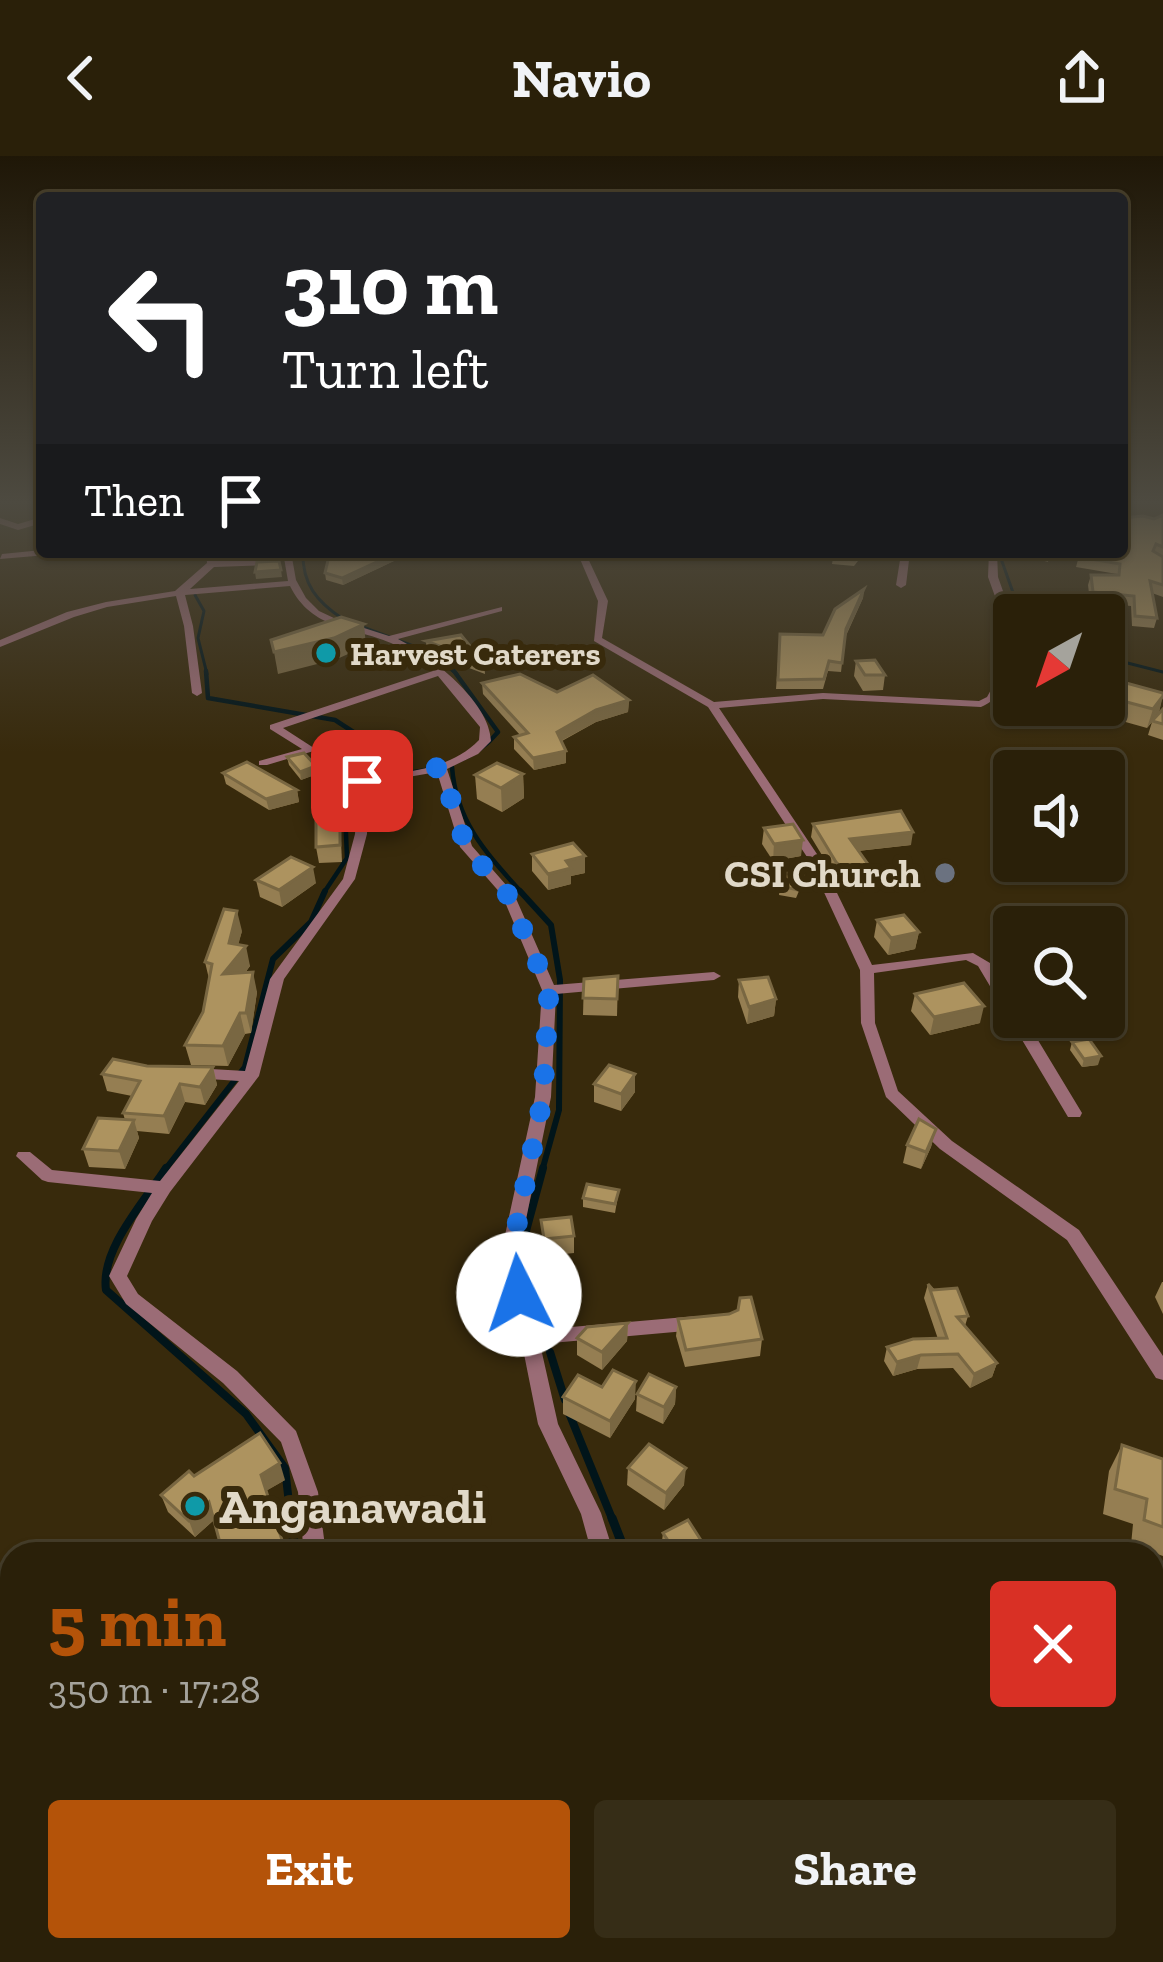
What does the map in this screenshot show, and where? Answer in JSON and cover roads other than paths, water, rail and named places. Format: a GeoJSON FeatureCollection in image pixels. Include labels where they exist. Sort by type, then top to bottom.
{"type":"FeatureCollection","features":[{"type":"Feature","properties":{"kind":"street"},"geometry":{"type":"LineString","coordinates":[[181,591],[188,583]]}},
{"type":"Feature","properties":{"kind":"street"},"geometry":{"type":"LineString","coordinates":[[595,583],[603,601],[597,639],[712,705],[815,860],[867,970],[868,1023],[891,1093],[946,1145],[1072,1235],[1163,1372]]}},
{"type":"Feature","properties":{"kind":"street"},"geometry":{"type":"LineString","coordinates":[[0,644],[69,612],[181,591],[293,584],[319,616],[340,627],[391,638],[439,672],[485,727],[480,749],[445,765],[362,781],[361,834],[350,879],[277,980],[251,1076],[164,1188],[120,1266],[121,1284],[158,1324],[230,1377],[289,1437],[308,1492],[313,1542]]}},
{"type":"Feature","properties":{"kind":"street"},"geometry":{"type":"LineString","coordinates":[[181,591],[189,611],[187,646],[197,693]]}},
{"type":"Feature","properties":{"kind":"street"},"geometry":{"type":"LineString","coordinates":[[391,638],[499,609]]}},
{"type":"Feature","properties":{"kind":"street"},"geometry":{"type":"LineString","coordinates":[[263,764],[311,749],[274,727],[439,672]]}},
{"type":"Feature","properties":{"kind":"street"},"geometry":{"type":"LineString","coordinates":[[712,705],[824,696],[981,704],[993,695]]}},
{"type":"Feature","properties":{"kind":"street"},"geometry":{"type":"LineString","coordinates":[[445,765],[466,847],[508,895],[549,990],[543,1097],[512,1249],[526,1338],[548,1424],[591,1513],[599,1542]]}},
{"type":"Feature","properties":{"kind":"street"},"geometry":{"type":"LineString","coordinates":[[867,970],[974,958],[993,980]]}},
{"type":"Feature","properties":{"kind":"street"},"geometry":{"type":"LineString","coordinates":[[549,990],[714,976]]}},
{"type":"Feature","properties":{"kind":"street"},"geometry":{"type":"LineString","coordinates":[[1029,1038],[1074,1113]]}},
{"type":"Feature","properties":{"kind":"street"},"geometry":{"type":"LineString","coordinates":[[178,1072],[251,1076]]}},
{"type":"Feature","properties":{"kind":"street"},"geometry":{"type":"LineString","coordinates":[[24,1156],[48,1177],[164,1188]]}},
{"type":"Feature","properties":{"kind":"street"},"geometry":{"type":"LineString","coordinates":[[526,1338],[726,1320]]}},
{"type":"Feature","properties":{"kind":"waterway"},"geometry":{"type":"LineString","coordinates":[[309,583],[343,619]]}},
{"type":"Feature","properties":{"kind":"waterway"},"geometry":{"type":"LineString","coordinates":[[1010,583],[1014,594]]}},
{"type":"Feature","properties":{"kind":"waterway"},"geometry":{"type":"LineString","coordinates":[[195,595],[204,611],[198,638],[207,674]]}},
{"type":"Feature","properties":{"kind":"waterway"},"geometry":{"type":"LineString","coordinates":[[360,626],[424,650],[455,673]]}},
{"type":"Feature","properties":{"kind":"waterway"},"geometry":{"type":"LineString","coordinates":[[1125,662],[1163,672]]}},
{"type":"Feature","properties":{"kind":"waterway"},"geometry":{"type":"LineString","coordinates":[[206,671],[208,698],[335,720],[355,733],[359,762],[354,780]]}},
{"type":"Feature","properties":{"kind":"waterway"},"geometry":{"type":"LineString","coordinates":[[354,780],[450,764],[468,757],[498,732],[455,673]]}},
{"type":"Feature","properties":{"kind":"waterway"},"geometry":{"type":"LineString","coordinates":[[452,767],[467,821],[523,894]]}},
{"type":"Feature","properties":{"kind":"waterway"},"geometry":{"type":"LineString","coordinates":[[325,891],[347,858],[344,786],[354,780]]}},
{"type":"Feature","properties":{"kind":"waterway"},"geometry":{"type":"LineString","coordinates":[[164,1171],[245,1067],[273,959],[311,922],[325,891]]}},
{"type":"Feature","properties":{"kind":"waterway"},"geometry":{"type":"LineString","coordinates":[[520,891],[551,925],[560,980],[559,1110],[542,1171]]}},
{"type":"Feature","properties":{"kind":"waterway"},"geometry":{"type":"LineString","coordinates":[[166,1168],[117,1242],[106,1290],[246,1414],[285,1468],[291,1521]]}},
{"type":"Feature","properties":{"kind":"waterway"},"geometry":{"type":"LineString","coordinates":[[540,1321],[526,1231],[543,1168]]}},
{"type":"Feature","properties":{"kind":"waterway"},"geometry":{"type":"LineString","coordinates":[[550,1352],[565,1400]]}},
{"type":"Feature","properties":{"kind":"waterway"},"geometry":{"type":"LineString","coordinates":[[569,1413],[613,1521]]}},
{"type":"Feature","properties":{"kind":"waterway"},"geometry":{"type":"LineString","coordinates":[[291,1518],[294,1542]]}},
{"type":"Feature","properties":{"kind":"waterway"},"geometry":{"type":"LineString","coordinates":[[612,1518],[621,1542]]}},
{"type":"Feature","properties":{"kind":"place","name":"Harvest Caterers"},"geometry":{"type":"Point","coordinates":[326,653]}},
{"type":"Feature","properties":{"kind":"place","name":"CSI Church"},"geometry":{"type":"Point","coordinates":[945,873]}},
{"type":"Feature","properties":{"kind":"place","name":"Anganawadi"},"geometry":{"type":"Point","coordinates":[195,1506]}}]}
